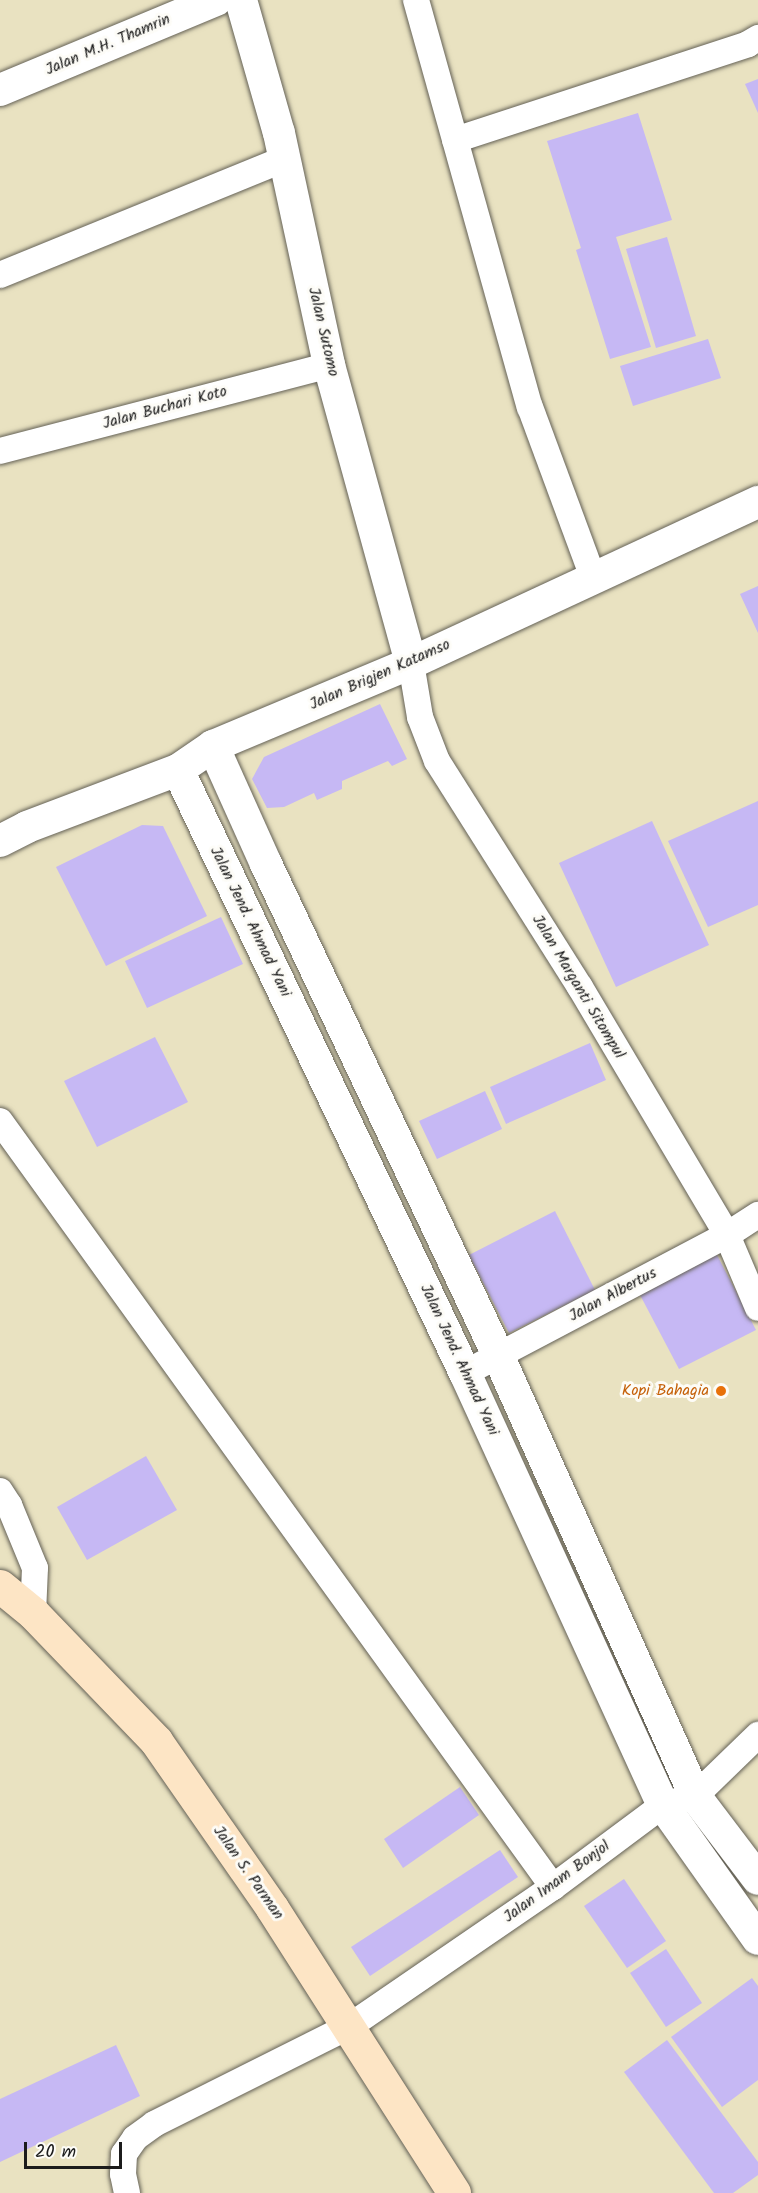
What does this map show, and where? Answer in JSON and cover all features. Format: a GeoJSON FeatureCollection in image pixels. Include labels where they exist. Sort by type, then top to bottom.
{"type":"FeatureCollection","features":[{"type":"Feature","properties":{"kind":"main road","name":"Jalan S. Parman"},"geometry":{"type":"LineString","coordinates":[[0,1586],[33,1613],[156,1741],[272,1908],[350,2026],[454,2193]]}},
{"type":"Feature","properties":{"kind":"street","name":"Jalan M.H. Thamrin"},"geometry":{"type":"LineString","coordinates":[[0,90],[216,0]]}},
{"type":"Feature","properties":{"kind":"street","name":"Jalan Sutomo"},"geometry":{"type":"LineString","coordinates":[[241,0],[284,159],[329,365],[411,663]]}},
{"type":"Feature","properties":{"kind":"street"},"geometry":{"type":"LineString","coordinates":[[416,0],[530,406],[593,577]]}},
{"type":"Feature","properties":{"kind":"street"},"geometry":{"type":"LineString","coordinates":[[455,140],[748,44],[758,38]]}},
{"type":"Feature","properties":{"kind":"street"},"geometry":{"type":"LineString","coordinates":[[0,275],[284,159]]}},
{"type":"Feature","properties":{"kind":"street","name":"Jalan Buchari Koto"},"geometry":{"type":"LineString","coordinates":[[0,451],[329,365]]}},
{"type":"Feature","properties":{"kind":"street","name":"Jalan Brigjen Katamso"},"geometry":{"type":"LineString","coordinates":[[1,837],[178,770],[213,746],[411,663],[758,502]]}},
{"type":"Feature","properties":{"kind":"street","name":"Jalan Marganti Sitompul"},"geometry":{"type":"LineString","coordinates":[[411,663],[420,717],[437,761],[580,987],[727,1235],[758,1308]]}},
{"type":"Feature","properties":{"kind":"street"},"geometry":{"type":"LineString","coordinates":[[213,746],[266,864],[498,1355],[695,1796],[758,1879]]}},
{"type":"Feature","properties":{"kind":"street","name":"Jalan Jend. Ahmad Yani"},"geometry":{"type":"LineString","coordinates":[[178,770],[465,1372],[663,1805],[758,1939]]}},
{"type":"Feature","properties":{"kind":"street"},"geometry":{"type":"LineString","coordinates":[[0,1121],[553,1887]]}},
{"type":"Feature","properties":{"kind":"street","name":"Jalan Albertus"},"geometry":{"type":"LineString","coordinates":[[465,1372],[727,1235],[758,1215]]}},
{"type":"Feature","properties":{"kind":"street"},"geometry":{"type":"LineString","coordinates":[[0,1491],[9,1505],[35,1568],[33,1613]]}},
{"type":"Feature","properties":{"kind":"street","name":"Jalan Imam Bonjol"},"geometry":{"type":"LineString","coordinates":[[127,2193],[123,2174],[124,2154],[135,2138],[154,2124],[350,2026],[553,1887],[663,1805],[695,1796],[758,1735]]}},
{"type":"Feature","properties":{"kind":"building"},"geometry":{"type":"Polygon","coordinates":[[[758,79],[758,113],[745,84],[758,79]]]}},
{"type":"Feature","properties":{"kind":"building"},"geometry":{"type":"Polygon","coordinates":[[[638,113],[672,220],[616,237],[651,347],[610,359],[576,250],[581,248],[547,141],[638,113]]]}},
{"type":"Feature","properties":{"kind":"building"},"geometry":{"type":"Polygon","coordinates":[[[667,237],[696,336],[656,348],[626,249],[667,237]]]}},
{"type":"Feature","properties":{"kind":"building"},"geometry":{"type":"Polygon","coordinates":[[[708,339],[721,378],[633,406],[620,366],[708,339]]]}},
{"type":"Feature","properties":{"kind":"building"},"geometry":{"type":"Polygon","coordinates":[[[758,586],[758,633],[740,594],[758,586]]]}},
{"type":"Feature","properties":{"kind":"building"},"geometry":{"type":"Polygon","coordinates":[[[380,704],[407,759],[392,766],[388,761],[342,781],[342,789],[317,800],[314,793],[284,807],[267,808],[252,779],[264,757],[380,704]]]}},
{"type":"Feature","properties":{"kind":"building"},"geometry":{"type":"Polygon","coordinates":[[[758,801],[758,905],[708,927],[668,841],[758,801]]]}},
{"type":"Feature","properties":{"kind":"building"},"geometry":{"type":"Polygon","coordinates":[[[652,821],[709,945],[616,987],[559,863],[652,821]]]}},
{"type":"Feature","properties":{"kind":"building"},"geometry":{"type":"Polygon","coordinates":[[[142,825],[163,826],[207,916],[106,966],[56,867],[142,825]]]}},
{"type":"Feature","properties":{"kind":"building"},"geometry":{"type":"Polygon","coordinates":[[[221,917],[243,964],[147,1008],[125,961],[221,917]]]}},
{"type":"Feature","properties":{"kind":"building"},"geometry":{"type":"Polygon","coordinates":[[[155,1037],[188,1102],[97,1147],[64,1081],[155,1037]]]}},
{"type":"Feature","properties":{"kind":"building"},"geometry":{"type":"Polygon","coordinates":[[[590,1043],[606,1080],[506,1124],[490,1087],[590,1043]]]}},
{"type":"Feature","properties":{"kind":"building"},"geometry":{"type":"Polygon","coordinates":[[[485,1091],[502,1129],[437,1159],[419,1121],[485,1091]]]}},
{"type":"Feature","properties":{"kind":"building"},"geometry":{"type":"Polygon","coordinates":[[[555,1211],[595,1290],[509,1333],[469,1255],[555,1211]]]}},
{"type":"Feature","properties":{"kind":"building"},"geometry":{"type":"Polygon","coordinates":[[[716,1253],[756,1330],[679,1369],[639,1293],[716,1253]]]}},
{"type":"Feature","properties":{"kind":"building"},"geometry":{"type":"Polygon","coordinates":[[[146,1456],[177,1510],[87,1560],[57,1507],[146,1456]]]}},
{"type":"Feature","properties":{"kind":"building"},"geometry":{"type":"Polygon","coordinates":[[[460,1787],[479,1815],[403,1868],[384,1839],[460,1787]]]}},
{"type":"Feature","properties":{"kind":"building"},"geometry":{"type":"Polygon","coordinates":[[[500,1850],[518,1877],[370,1976],[351,1947],[500,1850]]]}},
{"type":"Feature","properties":{"kind":"building"},"geometry":{"type":"Polygon","coordinates":[[[624,1879],[666,1941],[627,1968],[584,1906],[624,1879]]]}},
{"type":"Feature","properties":{"kind":"building"},"geometry":{"type":"Polygon","coordinates":[[[666,1949],[702,2003],[666,2027],[630,1973],[666,1949]]]}},
{"type":"Feature","properties":{"kind":"building"},"geometry":{"type":"Polygon","coordinates":[[[752,1978],[758,1986],[758,2080],[722,2107],[671,2037],[752,1978]]]}},
{"type":"Feature","properties":{"kind":"building"},"geometry":{"type":"Polygon","coordinates":[[[667,2040],[758,2162],[758,2175],[733,2193],[714,2193],[624,2072],[667,2040]]]}},
{"type":"Feature","properties":{"kind":"building"},"geometry":{"type":"Polygon","coordinates":[[[116,2045],[140,2096],[0,2162],[0,2099],[116,2045]]]}},
{"type":"Feature","properties":{"kind":"place","name":"Kopi Bahagia"},"geometry":{"type":"Point","coordinates":[721,1391]}}]}
